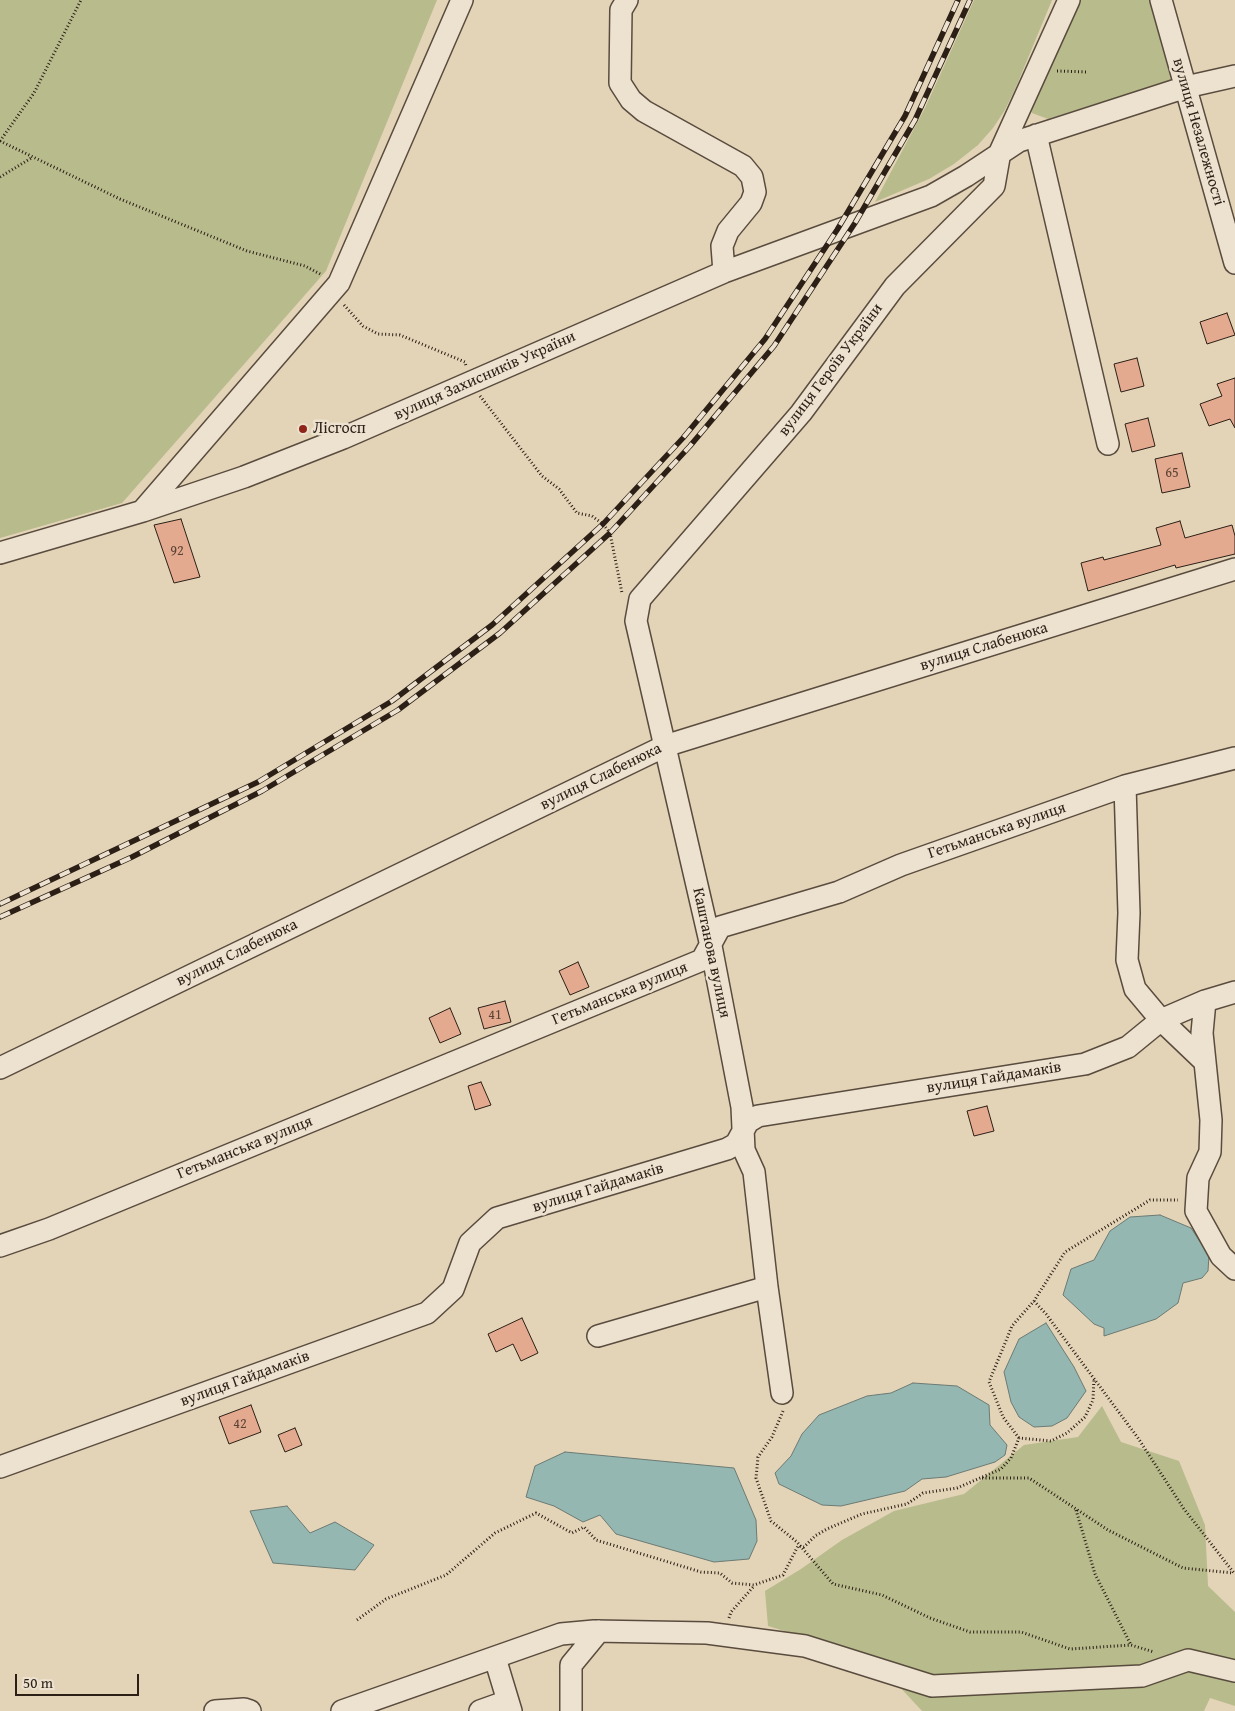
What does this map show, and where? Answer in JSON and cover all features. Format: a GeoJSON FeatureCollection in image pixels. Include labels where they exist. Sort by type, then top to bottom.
{"type":"FeatureCollection","features":[{"type":"Feature","properties":{"kind":"street"},"geometry":{"type":"LineString","coordinates":[[143,510],[339,283],[462,0]]}},
{"type":"Feature","properties":{"kind":"street"},"geometry":{"type":"LineString","coordinates":[[627,0],[621,10],[620,83],[631,100],[644,111],[743,166],[752,177],[755,192],[751,203],[728,231],[722,246],[724,272]]}},
{"type":"Feature","properties":{"kind":"street","name":"вулиця Героїв України"},"geometry":{"type":"LineString","coordinates":[[636,621],[640,599],[802,413],[895,286],[994,186],[1000,152],[1069,0]]}},
{"type":"Feature","properties":{"kind":"street","name":"вулиця Незалежності"},"geometry":{"type":"LineString","coordinates":[[1161,0],[1235,263]]}},
{"type":"Feature","properties":{"kind":"street"},"geometry":{"type":"LineString","coordinates":[[1000,152],[1036,135],[1186,88],[1235,76]]}},
{"type":"Feature","properties":{"kind":"street"},"geometry":{"type":"LineString","coordinates":[[1036,135],[1108,444]]}},
{"type":"Feature","properties":{"kind":"street","name":"вулиця Захисників України"},"geometry":{"type":"LineString","coordinates":[[0,553],[244,477],[343,438],[724,272],[931,196],[966,176],[1000,152]]}},
{"type":"Feature","properties":{"kind":"street","name":"вулиця Слабенюка"},"geometry":{"type":"LineString","coordinates":[[0,1068],[666,746],[1235,570]]}},
{"type":"Feature","properties":{"kind":"street","name":"Каштанова вулиця"},"geometry":{"type":"LineString","coordinates":[[636,621],[711,946],[742,1107],[744,1150],[754,1172],[767,1287],[782,1393]]}},
{"type":"Feature","properties":{"kind":"street","name":"Гетьманська вулиця"},"geometry":{"type":"LineString","coordinates":[[0,1246],[49,1229],[702,960],[720,928],[839,892],[900,865],[1125,786],[1235,758]]}},
{"type":"Feature","properties":{"kind":"street"},"geometry":{"type":"LineString","coordinates":[[1125,786],[1130,913],[1127,960],[1135,989],[1161,1020],[1205,1062]]}},
{"type":"Feature","properties":{"kind":"street","name":"вулиця Гайдамаків"},"geometry":{"type":"LineString","coordinates":[[0,1467],[427,1313],[453,1290],[470,1243],[497,1218],[728,1149],[736,1144],[748,1122],[758,1116],[1085,1064],[1128,1047],[1161,1020],[1205,1001],[1235,992]]}},
{"type":"Feature","properties":{"kind":"street"},"geometry":{"type":"LineString","coordinates":[[1205,1001],[1202,1033],[1212,1120],[1210,1152],[1198,1178],[1196,1211],[1221,1256],[1235,1269]]}},
{"type":"Feature","properties":{"kind":"street"},"geometry":{"type":"LineString","coordinates":[[598,1336],[767,1287]]}},
{"type":"Feature","properties":{"kind":"street"},"geometry":{"type":"LineString","coordinates":[[571,1711],[571,1665],[599,1631]]}},
{"type":"Feature","properties":{"kind":"street"},"geometry":{"type":"LineString","coordinates":[[342,1711],[561,1634],[599,1631],[724,1636],[805,1646],[932,1686],[1142,1676],[1188,1660],[1235,1671]]}},
{"type":"Feature","properties":{"kind":"street"},"geometry":{"type":"LineString","coordinates":[[480,1711],[510,1706],[495,1658]]}},
{"type":"Feature","properties":{"kind":"street"},"geometry":{"type":"LineString","coordinates":[[215,1711],[244,1709],[250,1711]]}},
{"type":"Feature","properties":{"kind":"path"},"geometry":{"type":"LineString","coordinates":[[80,0],[34,93],[0,141],[120,200],[246,251],[305,266],[339,283],[345,306],[363,326],[378,334],[400,335],[464,362],[477,392],[542,476],[559,489],[577,512],[592,516],[603,524],[610,533],[622,594],[636,621]]}},
{"type":"Feature","properties":{"kind":"path"},"geometry":{"type":"LineString","coordinates":[[1053,71],[1088,72]]}},
{"type":"Feature","properties":{"kind":"path"},"geometry":{"type":"LineString","coordinates":[[0,177],[33,157]]}},
{"type":"Feature","properties":{"kind":"path"},"geometry":{"type":"LineString","coordinates":[[1094,1378],[1093,1400],[1085,1416],[1068,1433],[1050,1441],[1020,1438],[1003,1417],[989,1382],[1012,1326],[1034,1301],[1064,1252],[1122,1215],[1150,1200],[1171,1199],[1196,1203]]}},
{"type":"Feature","properties":{"kind":"path"},"geometry":{"type":"LineString","coordinates":[[1034,1301],[1094,1378],[1138,1438],[1184,1509],[1235,1574]]}},
{"type":"Feature","properties":{"kind":"path"},"geometry":{"type":"LineString","coordinates":[[782,1393],[784,1410],[772,1437],[758,1457],[756,1478],[770,1521],[800,1546],[833,1584],[882,1595],[930,1618],[970,1632],[1021,1632],[1070,1649],[1131,1645],[1188,1660]]}},
{"type":"Feature","properties":{"kind":"path"},"geometry":{"type":"LineString","coordinates":[[357,1620],[386,1599],[446,1575],[494,1533],[536,1513],[572,1532],[584,1527],[596,1540],[702,1572],[720,1573],[732,1584],[754,1585],[783,1574],[800,1546],[804,1546],[815,1536],[827,1529],[862,1514],[907,1504],[923,1493],[957,1488],[1001,1469],[1011,1458],[1020,1438]]}},
{"type":"Feature","properties":{"kind":"path"},"geometry":{"type":"LineString","coordinates":[[980,1478],[1029,1478],[1108,1530],[1183,1568],[1235,1574]]}},
{"type":"Feature","properties":{"kind":"path"},"geometry":{"type":"LineString","coordinates":[[1075,1508],[1096,1574],[1131,1645]]}},
{"type":"Feature","properties":{"kind":"path"},"geometry":{"type":"LineString","coordinates":[[724,1636],[731,1612],[754,1585]]}},
{"type":"Feature","properties":{"kind":"green space"},"geometry":{"type":"Polygon","coordinates":[[[0,0],[437,0],[326,271],[122,503],[0,538],[0,0]]]}},
{"type":"Feature","properties":{"kind":"green space"},"geometry":{"type":"Polygon","coordinates":[[[974,0],[1052,0],[1016,87],[1005,110],[993,128],[978,145],[954,164],[929,179],[875,202],[925,108],[974,0]]]}},
{"type":"Feature","properties":{"kind":"green space"},"geometry":{"type":"Polygon","coordinates":[[[1078,0],[1150,0],[1171,80],[1048,119],[1032,113],[1030,107],[1078,0]]]}},
{"type":"Feature","properties":{"kind":"green space"},"geometry":{"type":"Polygon","coordinates":[[[1102,1406],[1121,1442],[1179,1461],[1205,1525],[1208,1586],[1235,1612],[1235,1706],[1210,1698],[1204,1711],[922,1711],[873,1658],[768,1626],[765,1591],[801,1569],[842,1540],[894,1511],[964,1494],[1024,1445],[1078,1437],[1102,1406]]]}},
{"type":"Feature","properties":{"kind":"water"},"geometry":{"type":"Polygon","coordinates":[[[1160,1215],[1191,1228],[1209,1255],[1208,1271],[1202,1278],[1183,1283],[1178,1303],[1156,1319],[1104,1336],[1104,1328],[1094,1324],[1063,1295],[1071,1269],[1094,1260],[1110,1231],[1130,1217],[1160,1215]]]}},
{"type":"Feature","properties":{"kind":"water"},"geometry":{"type":"Polygon","coordinates":[[[1046,1323],[1074,1367],[1086,1391],[1067,1418],[1052,1426],[1034,1427],[1019,1417],[1011,1402],[1004,1372],[1019,1339],[1046,1323]]]}},
{"type":"Feature","properties":{"kind":"water"},"geometry":{"type":"Polygon","coordinates":[[[913,1383],[957,1386],[989,1405],[990,1425],[1007,1445],[1005,1455],[995,1462],[946,1477],[922,1479],[905,1491],[841,1506],[822,1505],[779,1484],[775,1473],[791,1456],[802,1434],[819,1415],[867,1396],[891,1393],[913,1383]]]}},
{"type":"Feature","properties":{"kind":"water"},"geometry":{"type":"Polygon","coordinates":[[[565,1452],[734,1468],[756,1520],[757,1541],[749,1559],[714,1562],[616,1534],[600,1515],[583,1522],[554,1506],[526,1497],[535,1466],[565,1452]]]}},
{"type":"Feature","properties":{"kind":"water"},"geometry":{"type":"Polygon","coordinates":[[[287,1506],[310,1533],[335,1522],[374,1545],[355,1570],[273,1563],[250,1511],[287,1506]]]}},
{"type":"Feature","properties":{"kind":"building"},"geometry":{"type":"Polygon","coordinates":[[[1227,313],[1235,335],[1207,344],[1200,322],[1227,313]]]}},
{"type":"Feature","properties":{"kind":"building"},"geometry":{"type":"Polygon","coordinates":[[[1137,358],[1144,386],[1121,392],[1114,364],[1137,358]]]}},
{"type":"Feature","properties":{"kind":"building"},"geometry":{"type":"Polygon","coordinates":[[[1235,378],[1235,428],[1230,419],[1209,426],[1200,404],[1222,396],[1217,384],[1235,378]]]}},
{"type":"Feature","properties":{"kind":"building"},"geometry":{"type":"Polygon","coordinates":[[[1148,418],[1155,446],[1132,452],[1125,424],[1148,418]]]}},
{"type":"Feature","properties":{"kind":"building"},"geometry":{"type":"Polygon","coordinates":[[[1182,453],[1190,487],[1162,493],[1155,459],[1182,453]]]}},
{"type":"Feature","properties":{"kind":"building"},"geometry":{"type":"Polygon","coordinates":[[[181,519],[200,577],[174,583],[154,525],[181,519]]]}},
{"type":"Feature","properties":{"kind":"building"},"geometry":{"type":"Polygon","coordinates":[[[1180,521],[1185,538],[1232,525],[1235,536],[1235,554],[1176,568],[1175,565],[1088,591],[1081,563],[1103,557],[1104,560],[1161,545],[1156,528],[1180,521]]]}},
{"type":"Feature","properties":{"kind":"building"},"geometry":{"type":"Polygon","coordinates":[[[578,962],[589,987],[570,995],[559,971],[578,962]]]}},
{"type":"Feature","properties":{"kind":"building"},"geometry":{"type":"Polygon","coordinates":[[[505,1001],[511,1022],[484,1029],[478,1008],[505,1001]]]}},
{"type":"Feature","properties":{"kind":"building"},"geometry":{"type":"Polygon","coordinates":[[[450,1008],[461,1034],[440,1043],[429,1018],[450,1008]]]}},
{"type":"Feature","properties":{"kind":"building"},"geometry":{"type":"Polygon","coordinates":[[[481,1082],[491,1105],[475,1110],[468,1086],[481,1082]]]}},
{"type":"Feature","properties":{"kind":"building"},"geometry":{"type":"Polygon","coordinates":[[[987,1106],[994,1131],[974,1136],[967,1111],[987,1106]]]}},
{"type":"Feature","properties":{"kind":"building"},"geometry":{"type":"Polygon","coordinates":[[[522,1318],[538,1353],[521,1361],[513,1344],[496,1352],[488,1334],[522,1318]]]}},
{"type":"Feature","properties":{"kind":"building"},"geometry":{"type":"Polygon","coordinates":[[[251,1405],[261,1432],[229,1444],[219,1417],[251,1405]]]}},
{"type":"Feature","properties":{"kind":"building"},"geometry":{"type":"Polygon","coordinates":[[[295,1428],[302,1445],[285,1452],[278,1435],[295,1428]]]}},
{"type":"Feature","properties":{"kind":"railway"},"geometry":{"type":"LineString","coordinates":[[0,904],[258,782],[392,701],[492,625],[603,524],[683,438],[765,339],[837,230],[905,116],[958,0]]}},
{"type":"Feature","properties":{"kind":"railway"},"geometry":{"type":"LineString","coordinates":[[0,917],[132,857],[262,791],[398,710],[500,633],[610,533],[690,446],[774,346],[855,223],[915,120],[970,0]]}},
{"type":"Feature","properties":{"kind":"place","name":"Лісгосп"},"geometry":{"type":"Point","coordinates":[303,429]}}]}
